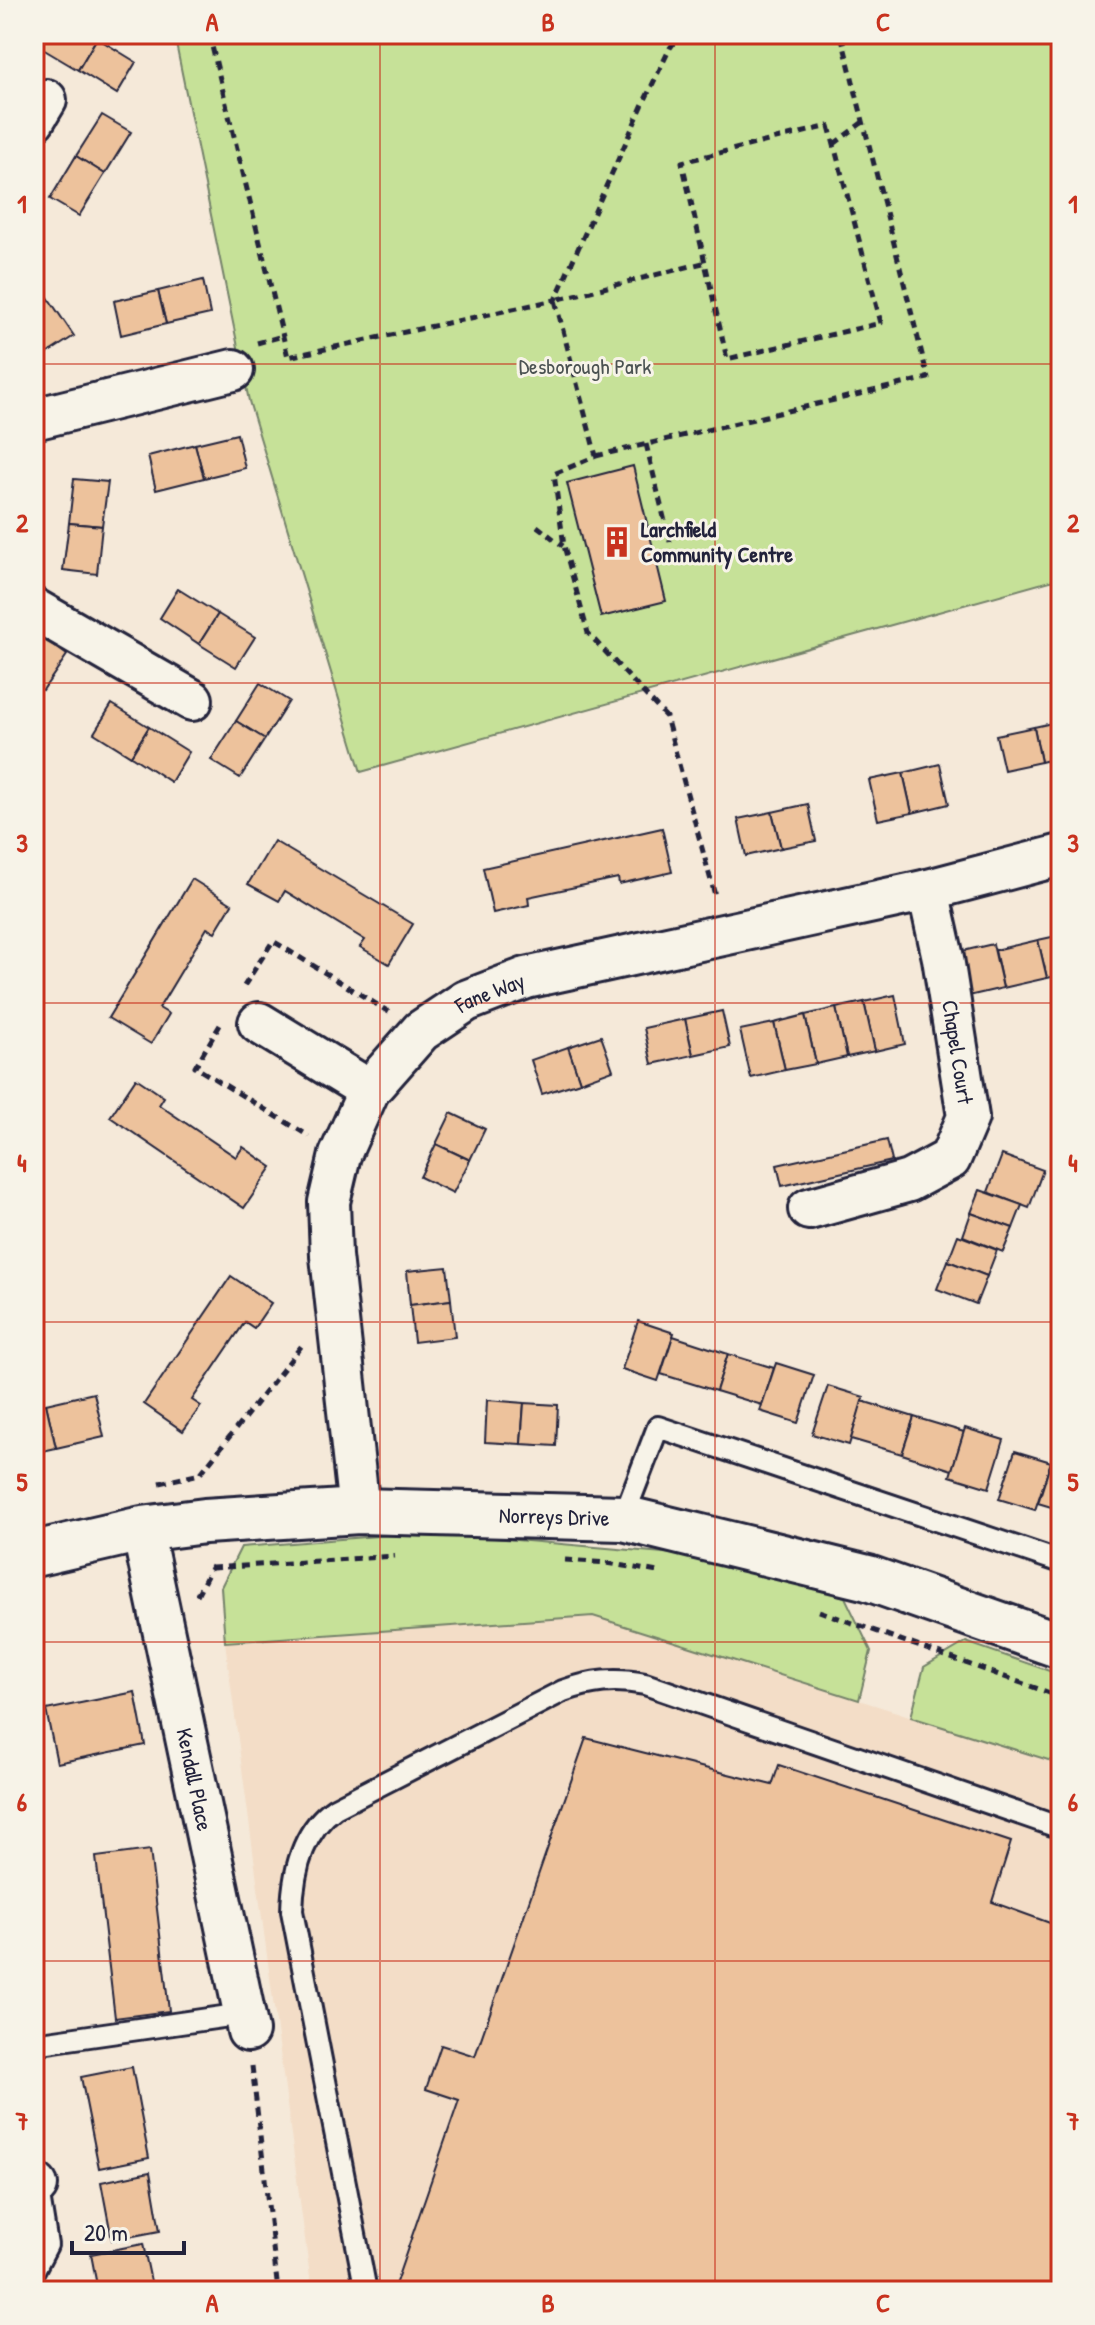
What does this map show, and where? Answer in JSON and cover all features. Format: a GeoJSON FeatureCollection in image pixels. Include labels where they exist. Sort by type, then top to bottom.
{"type":"FeatureCollection","features":[{"type":"Feature","properties":{"kind":"street"},"geometry":{"type":"LineString","coordinates":[[34,419],[233,370]]}},
{"type":"Feature","properties":{"kind":"street"},"geometry":{"type":"LineString","coordinates":[[34,609],[192,700]]}},
{"type":"Feature","properties":{"kind":"street","name":"Fane Way"},"geometry":{"type":"LineString","coordinates":[[359,1511],[335,1304],[329,1202],[340,1155],[369,1090],[421,1031],[466,1001],[526,978],[928,890],[1061,855]]}},
{"type":"Feature","properties":{"kind":"street","name":"Chapel Court"},"geometry":{"type":"LineString","coordinates":[[809,1209],[909,1181],[950,1159],[968,1117],[943,958],[928,890]]}},
{"type":"Feature","properties":{"kind":"street"},"geometry":{"type":"LineString","coordinates":[[259,1023],[369,1090]]}},
{"type":"Feature","properties":{"kind":"street","name":"Norreys Drive"},"geometry":{"type":"LineString","coordinates":[[34,1554],[142,1529],[205,1521],[359,1511],[623,1518],[868,1578],[1061,1646]]}},
{"type":"Feature","properties":{"kind":"street","name":"Kendall Place"},"geometry":{"type":"LineString","coordinates":[[142,1529],[246,2023]]}},
{"type":"Feature","properties":{"kind":"lane"},"geometry":{"type":"LineString","coordinates":[[623,1518],[658,1427],[1061,1562]]}},
{"type":"Feature","properties":{"kind":"lane"},"geometry":{"type":"LineString","coordinates":[[366,2291],[292,1911],[301,1855],[319,1821],[335,1808],[563,1691],[589,1681],[624,1680],[660,1689],[1061,1828]]}},
{"type":"Feature","properties":{"kind":"lane"},"geometry":{"type":"LineString","coordinates":[[34,2044],[246,2023]]}},
{"type":"Feature","properties":{"kind":"lane"},"geometry":{"type":"LineString","coordinates":[[34,2270],[47,2245],[35,2178]]}},
{"type":"Feature","properties":{"kind":"path"},"geometry":{"type":"LineString","coordinates":[[209,34],[288,357],[555,300],[703,263]]}},
{"type":"Feature","properties":{"kind":"path"},"geometry":{"type":"LineString","coordinates":[[596,456],[555,300],[643,104],[680,34]]}},
{"type":"Feature","properties":{"kind":"path"},"geometry":{"type":"LineString","coordinates":[[725,935],[666,717],[588,633],[564,546],[554,474],[596,456],[928,378],[841,34]]}},
{"type":"Feature","properties":{"kind":"path"},"geometry":{"type":"LineString","coordinates":[[834,144],[863,122]]}},
{"type":"Feature","properties":{"kind":"path"},"geometry":{"type":"LineString","coordinates":[[829,126],[881,323],[727,359],[703,263],[682,162],[829,126]]}},
{"type":"Feature","properties":{"kind":"path"},"geometry":{"type":"LineString","coordinates":[[646,444],[670,542]]}},
{"type":"Feature","properties":{"kind":"path"},"geometry":{"type":"LineString","coordinates":[[537,526],[564,546]]}},
{"type":"Feature","properties":{"kind":"path"},"geometry":{"type":"LineString","coordinates":[[200,1474],[335,1304]]}},
{"type":"Feature","properties":{"kind":"path"},"geometry":{"type":"LineString","coordinates":[[212,1568],[397,1556]]}},
{"type":"Feature","properties":{"kind":"path"},"geometry":{"type":"LineString","coordinates":[[564,1560],[607,1563],[665,1573]]}},
{"type":"Feature","properties":{"kind":"path"},"geometry":{"type":"LineString","coordinates":[[810,1608],[1061,1697]]}},
{"type":"Feature","properties":{"kind":"path"},"geometry":{"type":"LineString","coordinates":[[246,2023],[278,2291]]}},
{"type":"Feature","properties":{"kind":"shaded area"},"geometry":{"type":"Polygon","coordinates":[[[593,1616],[1061,1764],[1061,2291],[312,2291],[225,1642],[593,1616]]]}},
{"type":"Feature","properties":{"kind":"green space","name":"Desborough Park"},"geometry":{"type":"Polygon","coordinates":[[[174,34],[1061,34],[1061,578],[361,772],[249,401],[174,34]]]}},
{"type":"Feature","properties":{"kind":"green space"},"geometry":{"type":"Polygon","coordinates":[[[427,1532],[709,1557],[845,1597],[871,1651],[859,1700],[593,1616],[225,1642],[221,1587],[241,1547],[427,1532]]]}},
{"type":"Feature","properties":{"kind":"green space"},"geometry":{"type":"Polygon","coordinates":[[[966,1642],[1061,1675],[1061,1764],[911,1717],[924,1667],[966,1642]]]}},
{"type":"Feature","properties":{"kind":"building"},"geometry":{"type":"Polygon","coordinates":[[[42,34],[90,34],[97,38],[78,70],[36,45],[42,34]]]}},
{"type":"Feature","properties":{"kind":"building"},"geometry":{"type":"Polygon","coordinates":[[[97,38],[136,62],[117,94],[78,70],[97,38]]]}},
{"type":"Feature","properties":{"kind":"building"},"geometry":{"type":"Polygon","coordinates":[[[102,115],[131,132],[105,174],[76,156],[102,115]]]}},
{"type":"Feature","properties":{"kind":"building"},"geometry":{"type":"Polygon","coordinates":[[[76,156],[105,174],[79,216],[50,199],[76,156]]]}},
{"type":"Feature","properties":{"kind":"building"},"geometry":{"type":"Polygon","coordinates":[[[34,277],[49,299],[34,308],[34,277]]]}},
{"type":"Feature","properties":{"kind":"building"},"geometry":{"type":"Polygon","coordinates":[[[203,280],[210,314],[166,324],[158,291],[203,280]]]}},
{"type":"Feature","properties":{"kind":"building"},"geometry":{"type":"Polygon","coordinates":[[[158,291],[166,324],[121,335],[114,301],[158,291]]]}},
{"type":"Feature","properties":{"kind":"building"},"geometry":{"type":"Polygon","coordinates":[[[49,299],[74,336],[45,355],[34,339],[34,308],[49,299]]]}},
{"type":"Feature","properties":{"kind":"building"},"geometry":{"type":"Polygon","coordinates":[[[237,434],[245,468],[204,478],[195,444],[237,434]]]}},
{"type":"Feature","properties":{"kind":"building"},"geometry":{"type":"Polygon","coordinates":[[[195,444],[204,478],[156,490],[148,456],[195,444]]]}},
{"type":"Feature","properties":{"kind":"building","name":"Larchfield Community Centre"},"geometry":{"type":"Polygon","coordinates":[[[633,466],[666,601],[601,617],[567,483],[633,466]]]}},
{"type":"Feature","properties":{"kind":"building"},"geometry":{"type":"Polygon","coordinates":[[[74,479],[108,482],[102,526],[69,523],[74,479]]]}},
{"type":"Feature","properties":{"kind":"building"},"geometry":{"type":"Polygon","coordinates":[[[69,523],[102,526],[97,574],[63,570],[69,523]]]}},
{"type":"Feature","properties":{"kind":"building"},"geometry":{"type":"Polygon","coordinates":[[[178,589],[218,614],[199,644],[160,618],[178,589]]]}},
{"type":"Feature","properties":{"kind":"building"},"geometry":{"type":"Polygon","coordinates":[[[218,614],[255,637],[236,667],[199,644],[218,614]]]}},
{"type":"Feature","properties":{"kind":"building"},"geometry":{"type":"Polygon","coordinates":[[[36,633],[67,655],[43,690],[34,684],[36,633]]]}},
{"type":"Feature","properties":{"kind":"building"},"geometry":{"type":"Polygon","coordinates":[[[260,683],[289,701],[265,739],[236,721],[260,683]]]}},
{"type":"Feature","properties":{"kind":"building"},"geometry":{"type":"Polygon","coordinates":[[[112,704],[149,727],[131,756],[94,733],[112,704]]]}},
{"type":"Feature","properties":{"kind":"building"},"geometry":{"type":"Polygon","coordinates":[[[236,721],[265,739],[240,778],[211,760],[236,721]]]}},
{"type":"Feature","properties":{"kind":"building"},"geometry":{"type":"Polygon","coordinates":[[[1061,721],[1061,757],[1041,762],[1034,727],[1061,721]]]}},
{"type":"Feature","properties":{"kind":"building"},"geometry":{"type":"Polygon","coordinates":[[[149,727],[189,752],[171,782],[131,756],[149,727]]]}},
{"type":"Feature","properties":{"kind":"building"},"geometry":{"type":"Polygon","coordinates":[[[1034,727],[1041,762],[1004,770],[996,735],[1034,727]]]}},
{"type":"Feature","properties":{"kind":"building"},"geometry":{"type":"Polygon","coordinates":[[[940,764],[949,804],[912,813],[903,773],[940,764]]]}},
{"type":"Feature","properties":{"kind":"building"},"geometry":{"type":"Polygon","coordinates":[[[903,773],[912,813],[878,820],[869,780],[903,773]]]}},
{"type":"Feature","properties":{"kind":"building"},"geometry":{"type":"Polygon","coordinates":[[[808,804],[816,841],[781,848],[772,812],[808,804]]]}},
{"type":"Feature","properties":{"kind":"building"},"geometry":{"type":"Polygon","coordinates":[[[772,812],[781,848],[746,856],[738,819],[772,812]]]}},
{"type":"Feature","properties":{"kind":"building"},"geometry":{"type":"Polygon","coordinates":[[[662,828],[672,872],[619,884],[618,878],[528,897],[529,905],[493,913],[483,868],[662,828]]]}},
{"type":"Feature","properties":{"kind":"building"},"geometry":{"type":"Polygon","coordinates":[[[274,841],[413,924],[389,964],[360,947],[365,940],[285,891],[279,901],[248,884],[274,841]]]}},
{"type":"Feature","properties":{"kind":"building"},"geometry":{"type":"Polygon","coordinates":[[[192,879],[232,904],[215,932],[207,928],[159,1008],[169,1014],[151,1044],[108,1018],[192,879]]]}},
{"type":"Feature","properties":{"kind":"building"},"geometry":{"type":"Polygon","coordinates":[[[1061,935],[1061,975],[1047,978],[1038,940],[1061,935]]]}},
{"type":"Feature","properties":{"kind":"building"},"geometry":{"type":"Polygon","coordinates":[[[1038,940],[1047,978],[1003,988],[995,950],[1038,940]]]}},
{"type":"Feature","properties":{"kind":"building"},"geometry":{"type":"Polygon","coordinates":[[[993,944],[1003,988],[964,997],[954,953],[993,944]]]}},
{"type":"Feature","properties":{"kind":"building"},"geometry":{"type":"Polygon","coordinates":[[[895,995],[905,1044],[875,1051],[864,1002],[895,995]]]}},
{"type":"Feature","properties":{"kind":"building"},"geometry":{"type":"Polygon","coordinates":[[[864,1002],[875,1051],[847,1057],[836,1008],[864,1002]]]}},
{"type":"Feature","properties":{"kind":"building"},"geometry":{"type":"Polygon","coordinates":[[[836,1008],[847,1057],[816,1064],[805,1015],[836,1008]]]}},
{"type":"Feature","properties":{"kind":"building"},"geometry":{"type":"Polygon","coordinates":[[[722,1011],[730,1047],[693,1055],[685,1019],[722,1011]]]}},
{"type":"Feature","properties":{"kind":"building"},"geometry":{"type":"Polygon","coordinates":[[[805,1015],[816,1064],[785,1070],[774,1023],[805,1015]]]}},
{"type":"Feature","properties":{"kind":"building"},"geometry":{"type":"Polygon","coordinates":[[[685,1019],[693,1055],[652,1064],[644,1028],[685,1019]]]}},
{"type":"Feature","properties":{"kind":"building"},"geometry":{"type":"Polygon","coordinates":[[[774,1023],[785,1070],[751,1078],[740,1030],[774,1023]]]}},
{"type":"Feature","properties":{"kind":"building"},"geometry":{"type":"Polygon","coordinates":[[[601,1036],[613,1070],[580,1082],[568,1047],[601,1036]]]}},
{"type":"Feature","properties":{"kind":"building"},"geometry":{"type":"Polygon","coordinates":[[[568,1047],[580,1082],[542,1094],[531,1060],[568,1047]]]}},
{"type":"Feature","properties":{"kind":"building"},"geometry":{"type":"Polygon","coordinates":[[[136,1078],[164,1097],[159,1105],[236,1157],[243,1147],[272,1167],[244,1208],[110,1117],[136,1078]]]}},
{"type":"Feature","properties":{"kind":"building"},"geometry":{"type":"Polygon","coordinates":[[[451,1113],[485,1129],[470,1160],[436,1144],[451,1113]]]}},
{"type":"Feature","properties":{"kind":"building"},"geometry":{"type":"Polygon","coordinates":[[[887,1140],[892,1161],[782,1186],[777,1165],[887,1140]]]}},
{"type":"Feature","properties":{"kind":"building"},"geometry":{"type":"Polygon","coordinates":[[[436,1144],[470,1160],[453,1193],[420,1177],[436,1144]]]}},
{"type":"Feature","properties":{"kind":"building"},"geometry":{"type":"Polygon","coordinates":[[[1002,1155],[1043,1170],[1029,1208],[988,1192],[1002,1155]]]}},
{"type":"Feature","properties":{"kind":"building"},"geometry":{"type":"Polygon","coordinates":[[[980,1190],[1022,1205],[1013,1228],[971,1213],[980,1190]]]}},
{"type":"Feature","properties":{"kind":"building"},"geometry":{"type":"Polygon","coordinates":[[[971,1213],[1013,1228],[1003,1252],[963,1236],[971,1213]]]}},
{"type":"Feature","properties":{"kind":"building"},"geometry":{"type":"Polygon","coordinates":[[[958,1235],[997,1250],[987,1276],[948,1261],[958,1235]]]}},
{"type":"Feature","properties":{"kind":"building"},"geometry":{"type":"Polygon","coordinates":[[[948,1261],[987,1276],[976,1304],[937,1289],[948,1261]]]}},
{"type":"Feature","properties":{"kind":"building"},"geometry":{"type":"Polygon","coordinates":[[[447,1267],[451,1300],[410,1305],[407,1271],[447,1267]]]}},
{"type":"Feature","properties":{"kind":"building"},"geometry":{"type":"Polygon","coordinates":[[[231,1276],[271,1303],[254,1328],[245,1322],[192,1400],[201,1406],[183,1431],[144,1404],[231,1276]]]}},
{"type":"Feature","properties":{"kind":"building"},"geometry":{"type":"Polygon","coordinates":[[[451,1300],[455,1337],[414,1342],[410,1305],[451,1300]]]}},
{"type":"Feature","properties":{"kind":"building"},"geometry":{"type":"Polygon","coordinates":[[[638,1321],[674,1333],[658,1381],[622,1369],[638,1321]]]}},
{"type":"Feature","properties":{"kind":"building"},"geometry":{"type":"Polygon","coordinates":[[[673,1336],[728,1354],[716,1391],[661,1374],[673,1336]]]}},
{"type":"Feature","properties":{"kind":"building"},"geometry":{"type":"Polygon","coordinates":[[[728,1354],[774,1368],[762,1405],[716,1391],[728,1354]]]}},
{"type":"Feature","properties":{"kind":"building"},"geometry":{"type":"Polygon","coordinates":[[[776,1363],[814,1375],[798,1423],[760,1411],[776,1363]]]}},
{"type":"Feature","properties":{"kind":"building"},"geometry":{"type":"Polygon","coordinates":[[[828,1386],[864,1397],[849,1445],[812,1434],[828,1386]]]}},
{"type":"Feature","properties":{"kind":"building"},"geometry":{"type":"Polygon","coordinates":[[[94,1393],[104,1437],[56,1448],[46,1404],[94,1393]]]}},
{"type":"Feature","properties":{"kind":"building"},"geometry":{"type":"Polygon","coordinates":[[[487,1400],[524,1403],[521,1444],[485,1442],[487,1400]]]}},
{"type":"Feature","properties":{"kind":"building"},"geometry":{"type":"Polygon","coordinates":[[[862,1401],[914,1417],[902,1454],[851,1439],[862,1401]]]}},
{"type":"Feature","properties":{"kind":"building"},"geometry":{"type":"Polygon","coordinates":[[[524,1403],[558,1405],[556,1446],[521,1444],[524,1403]]]}},
{"type":"Feature","properties":{"kind":"building"},"geometry":{"type":"Polygon","coordinates":[[[46,1404],[56,1448],[34,1453],[34,1407],[46,1404]]]}},
{"type":"Feature","properties":{"kind":"building"},"geometry":{"type":"Polygon","coordinates":[[[914,1417],[964,1432],[952,1470],[902,1454],[914,1417]]]}},
{"type":"Feature","properties":{"kind":"building"},"geometry":{"type":"Polygon","coordinates":[[[965,1428],[1004,1440],[989,1488],[950,1476],[965,1428]]]}},
{"type":"Feature","properties":{"kind":"building"},"geometry":{"type":"Polygon","coordinates":[[[1015,1451],[1051,1462],[1035,1510],[999,1499],[1015,1451]]]}},
{"type":"Feature","properties":{"kind":"building"},"geometry":{"type":"Polygon","coordinates":[[[1050,1465],[1061,1469],[1061,1510],[1038,1503],[1050,1465]]]}},
{"type":"Feature","properties":{"kind":"building"},"geometry":{"type":"Polygon","coordinates":[[[135,1692],[145,1745],[57,1763],[46,1710],[135,1692]]]}},
{"type":"Feature","properties":{"kind":"building"},"geometry":{"type":"Polygon","coordinates":[[[586,1738],[772,1785],[779,1765],[1011,1842],[992,1902],[1061,1927],[1061,2291],[393,2291],[459,2100],[426,2089],[441,2045],[475,2056],[586,1738]]]}},
{"type":"Feature","properties":{"kind":"building"},"geometry":{"type":"Polygon","coordinates":[[[150,1850],[169,2011],[115,2018],[96,1857],[150,1850]]]}},
{"type":"Feature","properties":{"kind":"building"},"geometry":{"type":"Polygon","coordinates":[[[132,2067],[149,2158],[99,2168],[81,2077],[132,2067]]]}},
{"type":"Feature","properties":{"kind":"building"},"geometry":{"type":"Polygon","coordinates":[[[150,2172],[160,2231],[112,2240],[101,2182],[150,2172]]]}},
{"type":"Feature","properties":{"kind":"building"},"geometry":{"type":"Polygon","coordinates":[[[143,2244],[153,2291],[98,2291],[91,2254],[143,2244]]]}},
{"type":"Feature","properties":{"kind":"place","name":"Larchfield Community Centre"},"geometry":{"type":"Point","coordinates":[617,542]}}]}
